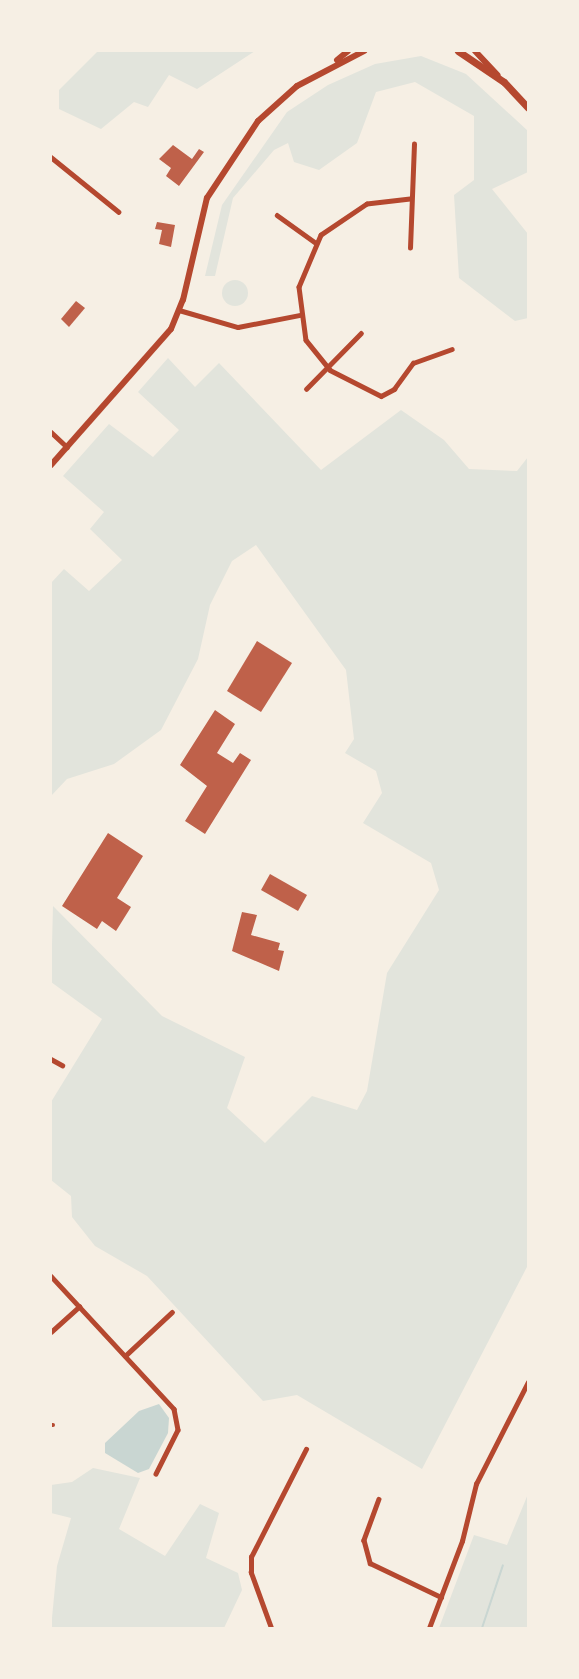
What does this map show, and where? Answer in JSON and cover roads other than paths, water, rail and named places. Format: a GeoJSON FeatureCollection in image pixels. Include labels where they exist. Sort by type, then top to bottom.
{"type":"FeatureCollection","features":[{"type":"Feature","properties":{"kind":"main road"},"geometry":{"type":"LineString","coordinates":[[51,465],[165,337],[180,310],[203,207],[218,176],[275,103],[348,51]]}},
{"type":"Feature","properties":{"kind":"main road"},"geometry":{"type":"LineString","coordinates":[[329,66],[364,51]]}},
{"type":"Feature","properties":{"kind":"main road"},"geometry":{"type":"LineString","coordinates":[[458,51],[504,82]]}},
{"type":"Feature","properties":{"kind":"main road"},"geometry":{"type":"LineString","coordinates":[[475,51],[528,108]]}},
{"type":"Feature","properties":{"kind":"street"},"geometry":{"type":"LineString","coordinates":[[410,248],[410,199],[414,144]]}},
{"type":"Feature","properties":{"kind":"street"},"geometry":{"type":"LineString","coordinates":[[51,157],[119,212]]}},
{"type":"Feature","properties":{"kind":"street"},"geometry":{"type":"LineString","coordinates":[[410,199],[366,204],[341,217],[316,243],[298,287],[300,315],[306,340],[327,367],[381,396],[394,389],[413,363],[452,349]]}},
{"type":"Feature","properties":{"kind":"street"},"geometry":{"type":"LineString","coordinates":[[277,215],[316,243]]}},
{"type":"Feature","properties":{"kind":"street"},"geometry":{"type":"LineString","coordinates":[[180,310],[238,327],[300,315]]}},
{"type":"Feature","properties":{"kind":"street"},"geometry":{"type":"LineString","coordinates":[[306,389],[361,333]]}},
{"type":"Feature","properties":{"kind":"street"},"geometry":{"type":"LineString","coordinates":[[51,432],[67,447]]}},
{"type":"Feature","properties":{"kind":"street"},"geometry":{"type":"LineString","coordinates":[[51,1059],[62,1065]]}},
{"type":"Feature","properties":{"kind":"street"},"geometry":{"type":"LineString","coordinates":[[51,1276],[177,1415],[175,1438],[156,1474]]}},
{"type":"Feature","properties":{"kind":"street"},"geometry":{"type":"LineString","coordinates":[[51,1332],[80,1307]]}},
{"type":"Feature","properties":{"kind":"street"},"geometry":{"type":"LineString","coordinates":[[125,1356],[172,1312]]}},
{"type":"Feature","properties":{"kind":"street"},"geometry":{"type":"LineString","coordinates":[[429,1628],[476,1484],[528,1382]]}},
{"type":"Feature","properties":{"kind":"street"},"geometry":{"type":"LineString","coordinates":[[271,1628],[251,1574],[251,1557],[306,1449]]}},
{"type":"Feature","properties":{"kind":"street"},"geometry":{"type":"LineString","coordinates":[[379,1499],[364,1540],[370,1563],[441,1597]]}},
{"type":"Feature","properties":{"kind":"waterway"},"geometry":{"type":"LineString","coordinates":[[482,1628],[503,1565]]}}]}
